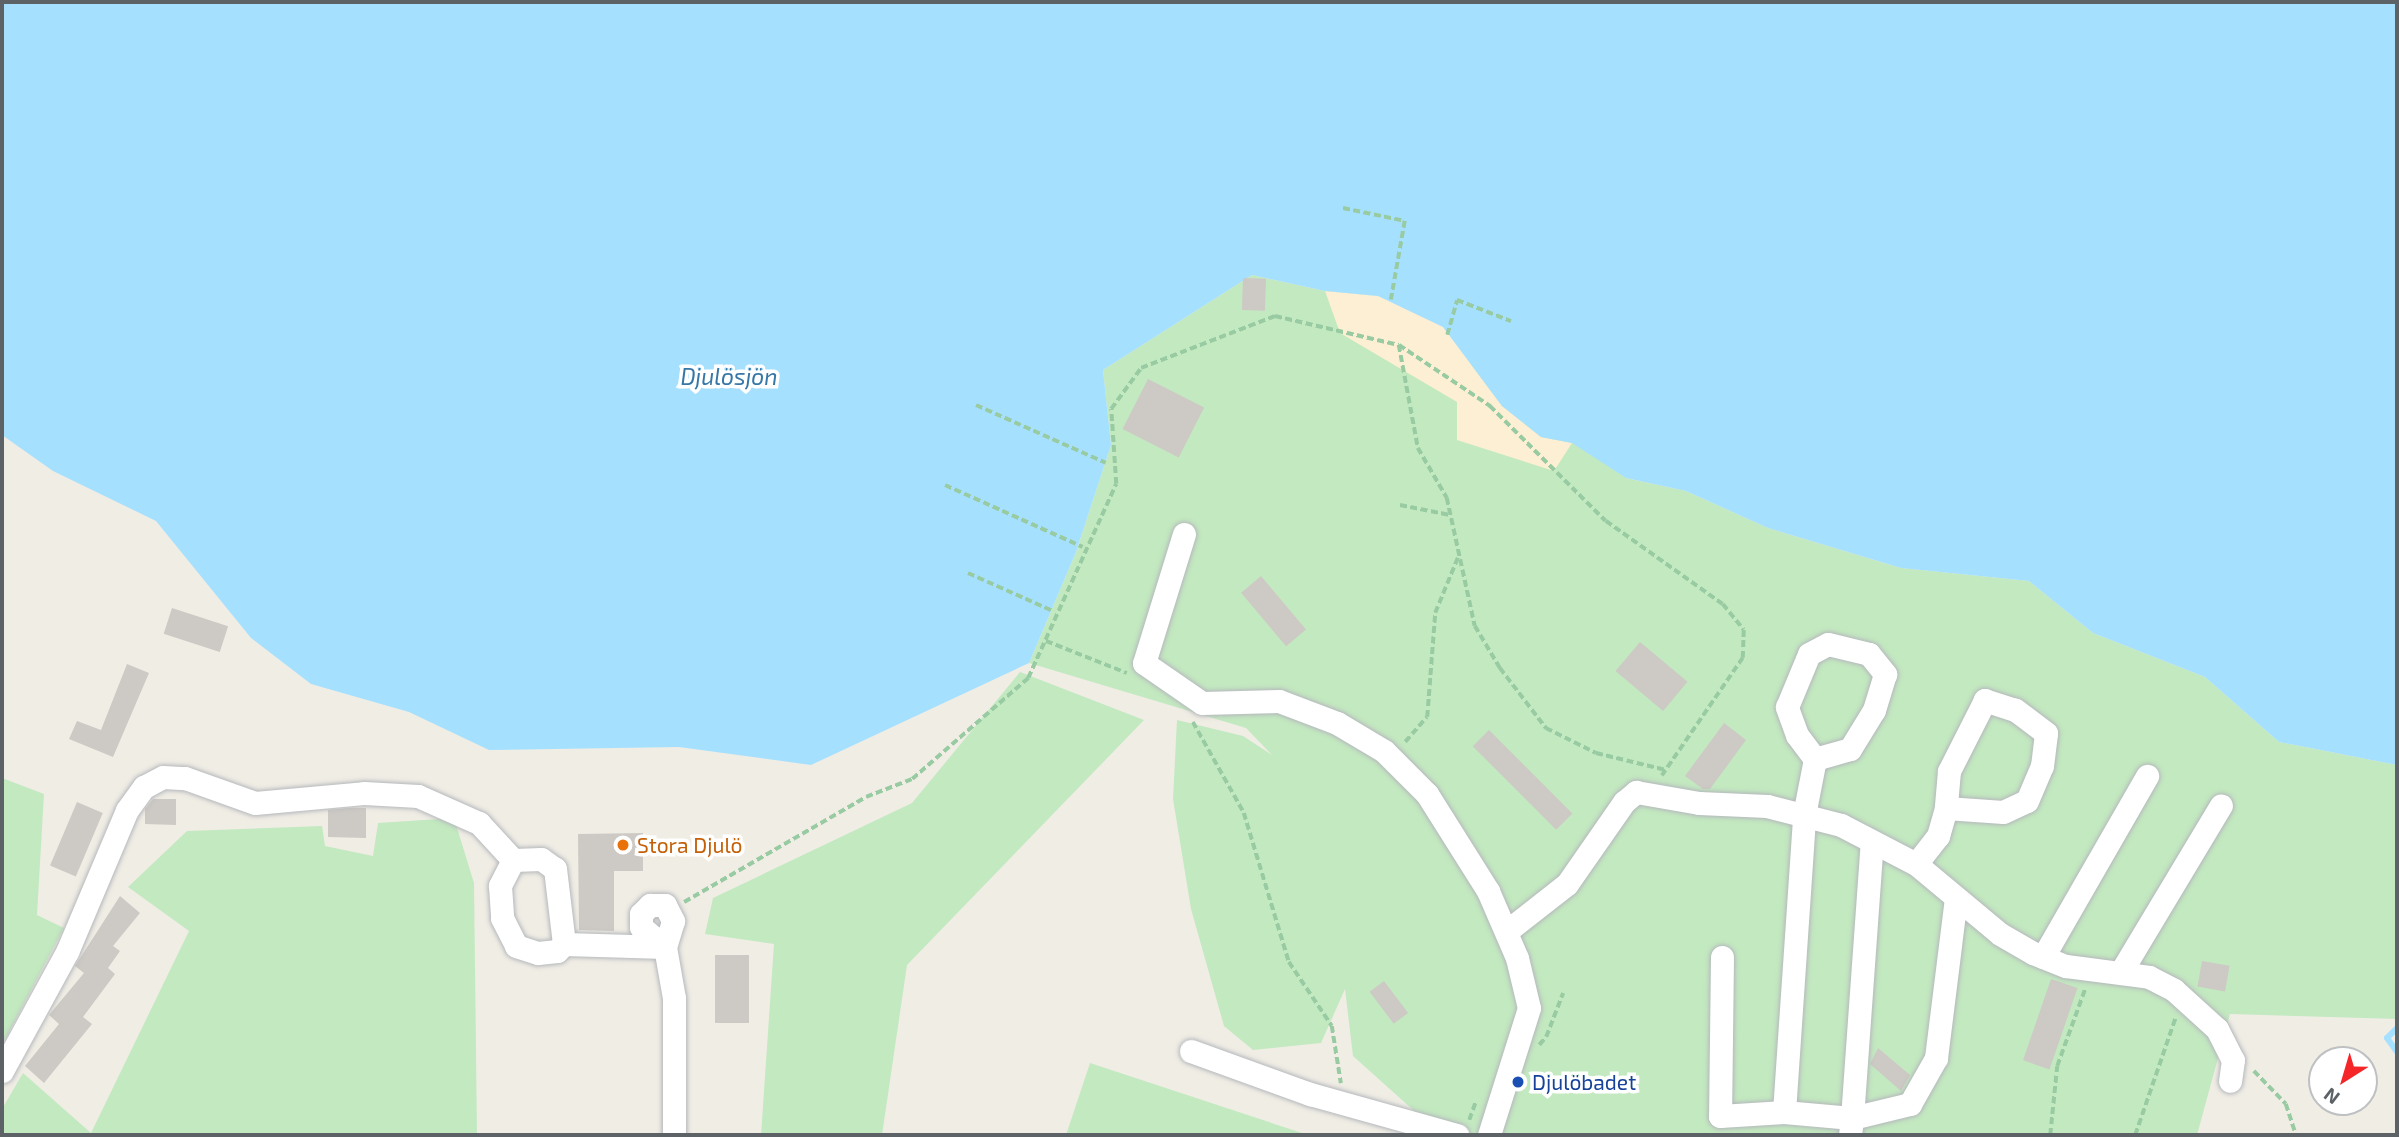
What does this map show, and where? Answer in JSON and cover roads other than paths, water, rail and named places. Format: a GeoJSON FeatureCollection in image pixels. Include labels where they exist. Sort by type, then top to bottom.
{"type":"FeatureCollection","features":[{"type":"Feature","properties":{"kind":"street"},"geometry":{"type":"LineString","coordinates":[[1184,534],[1144,663],[1202,703],[1279,702],[1336,723],[1391,758],[1437,808],[1507,931],[1529,1008],[1489,1135]]}},
{"type":"Feature","properties":{"kind":"street"},"geometry":{"type":"LineString","coordinates":[[1784,1112],[1804,815],[1815,758],[1797,735],[1787,707],[1810,654],[1828,644],[1869,654],[1885,674],[1874,710],[1850,749],[1815,758]]}},
{"type":"Feature","properties":{"kind":"street"},"geometry":{"type":"LineString","coordinates":[[1916,864],[1938,836],[1946,808],[1950,771],[1985,700],[2015,710],[2046,733],[2042,766],[2027,801],[2003,812],[1946,808]]}},
{"type":"Feature","properties":{"kind":"street"},"geometry":{"type":"LineString","coordinates":[[2043,957],[2147,776]]}},
{"type":"Feature","properties":{"kind":"street"},"geometry":{"type":"LineString","coordinates":[[2,1071],[67,952],[127,810],[144,787],[163,778],[186,778],[255,803],[365,793],[418,796],[479,822],[513,860]]}},
{"type":"Feature","properties":{"kind":"street"},"geometry":{"type":"LineString","coordinates":[[1507,931],[1567,884],[1624,802],[1636,792],[1699,803],[1768,806],[1841,825],[1916,864],[2000,934],[2043,957],[2093,969],[2122,970],[2149,977],[2183,997],[2217,1029],[2232,1070]]}},
{"type":"Feature","properties":{"kind":"street"},"geometry":{"type":"LineString","coordinates":[[2122,970],[2221,805]]}},
{"type":"Feature","properties":{"kind":"street"},"geometry":{"type":"LineString","coordinates":[[1851,1127],[1872,842]]}},
{"type":"Feature","properties":{"kind":"street"},"geometry":{"type":"LineString","coordinates":[[513,860],[541,859],[555,869],[564,944]]}},
{"type":"Feature","properties":{"kind":"street"},"geometry":{"type":"LineString","coordinates":[[513,860],[500,886],[508,937],[516,946],[538,953],[557,951],[564,944],[665,947]]}},
{"type":"Feature","properties":{"kind":"street"},"geometry":{"type":"LineString","coordinates":[[1723,957],[1718,1126],[1784,1112],[1851,1127],[1910,1104],[1936,1058],[1956,898]]}},
{"type":"Feature","properties":{"kind":"street"},"geometry":{"type":"LineString","coordinates":[[665,947],[641,928],[640,919],[650,905],[664,905],[673,920],[665,947],[674,998],[674,1135]]}},
{"type":"Feature","properties":{"kind":"street"},"geometry":{"type":"LineString","coordinates":[[1191,1051],[1345,1102],[1462,1129]]}},
{"type":"Feature","properties":{"kind":"water","name":"Djulösjön"},"geometry":{"type":"Polygon","coordinates":[[[2,2],[2397,2],[2397,765],[2279,742],[2205,677],[2093,633],[2029,581],[1901,568],[1768,528],[1686,491],[1626,478],[1572,443],[1541,437],[1502,406],[1443,327],[1378,296],[1325,291],[1252,275],[1103,370],[1111,445],[1076,552],[1029,663],[811,765],[679,747],[489,750],[409,712],[311,684],[251,638],[156,521],[53,471],[2,435],[2,2]]]}},
{"type":"Feature","properties":{"kind":"waterway"},"geometry":{"type":"LineString","coordinates":[[2397,1028],[2387,1038],[2397,1052]]}},
{"type":"Feature","properties":{"kind":"place","name":"Stora Djulö"},"geometry":{"type":"Point","coordinates":[623,845]}},
{"type":"Feature","properties":{"kind":"place","name":"Djulöbadet"},"geometry":{"type":"Point","coordinates":[1518,1082]}}]}
